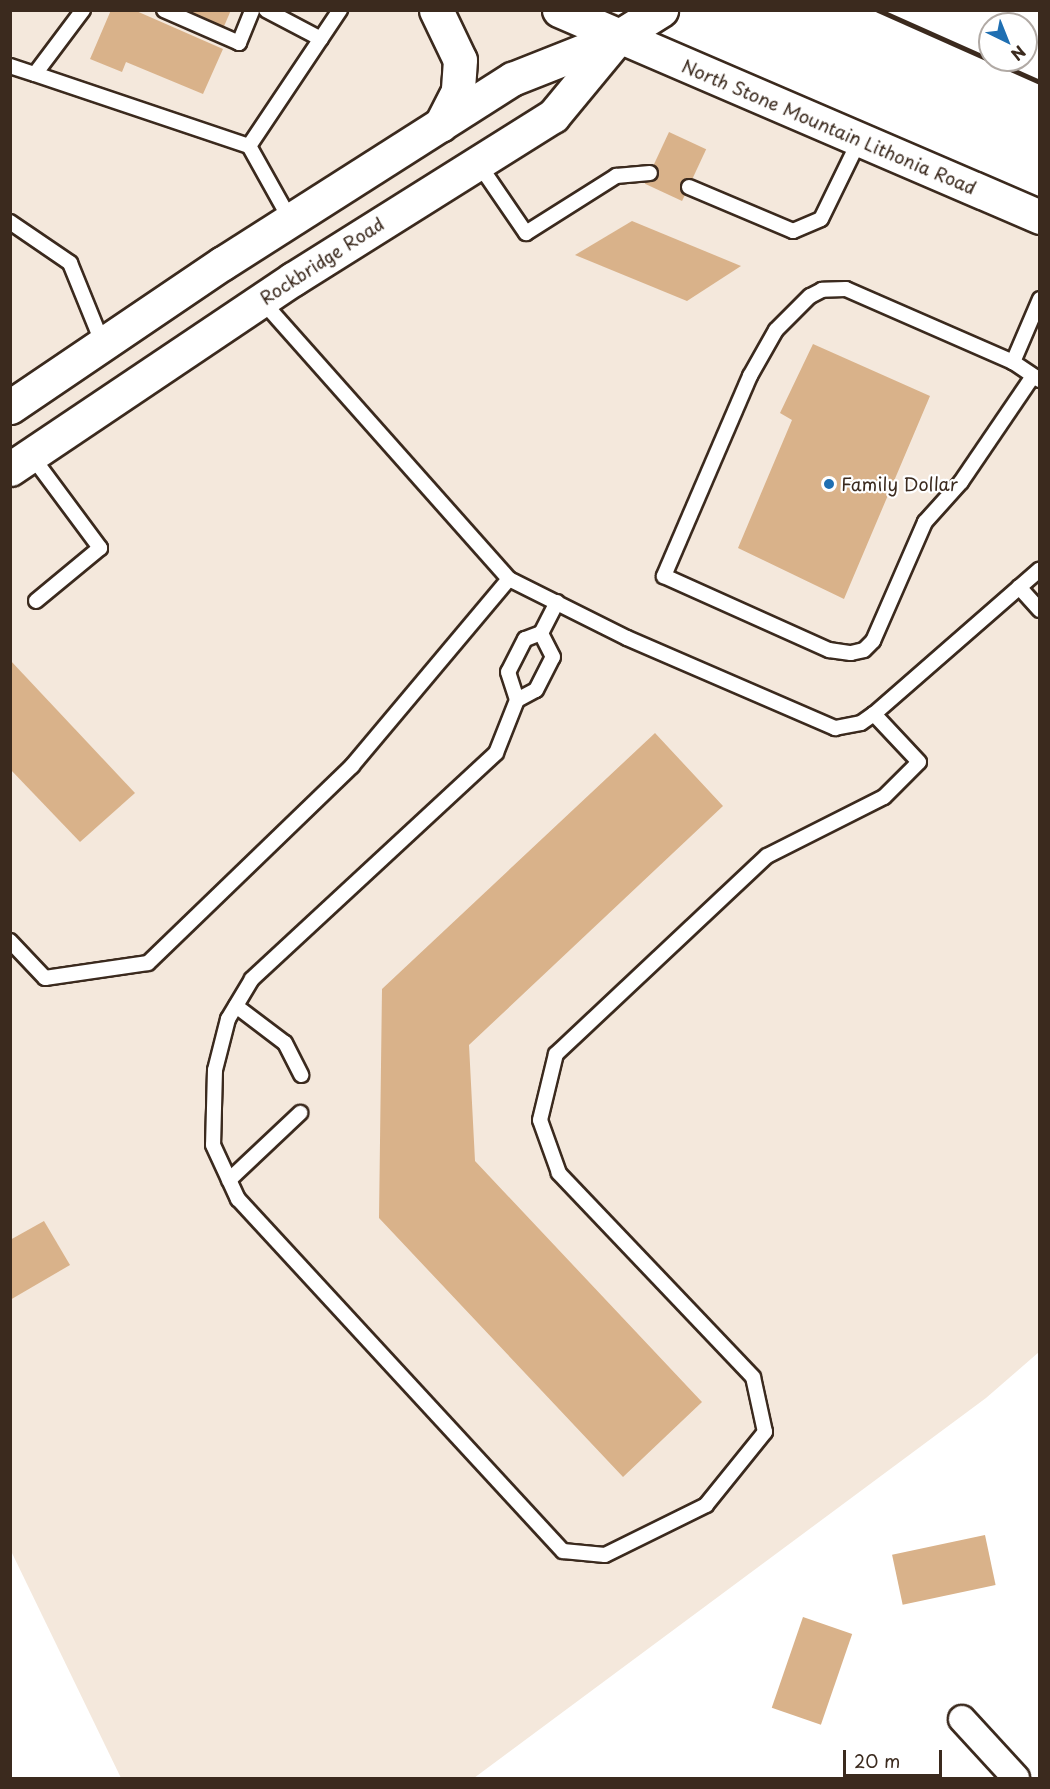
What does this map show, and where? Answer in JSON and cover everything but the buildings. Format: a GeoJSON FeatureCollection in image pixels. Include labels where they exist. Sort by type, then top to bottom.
{"type":"FeatureCollection","features":[{"type":"Feature","properties":{"kind":"main road"},"geometry":{"type":"LineString","coordinates":[[436,10],[460,60],[458,91],[441,125]]}},
{"type":"Feature","properties":{"kind":"main road","name":"North Stone Mountain Lithonia Road"},"geometry":{"type":"LineString","coordinates":[[559,10],[1040,217]]}},
{"type":"Feature","properties":{"kind":"main road","name":"Rockbridge Road"},"geometry":{"type":"LineString","coordinates":[[10,406],[102,342],[512,79],[618,37],[661,10]]}},
{"type":"Feature","properties":{"kind":"main road","name":"Rockbridge Road"},"geometry":{"type":"LineString","coordinates":[[20,461],[261,300],[553,116],[618,37]]}},
{"type":"Feature","properties":{"kind":"street"},"geometry":{"type":"LineString","coordinates":[[962,1719],[1016,1779]]}},
{"type":"Feature","properties":{"kind":"lane"},"geometry":{"type":"LineString","coordinates":[[35,74],[83,10]]}},
{"type":"Feature","properties":{"kind":"lane"},"geometry":{"type":"LineString","coordinates":[[164,10],[239,43],[252,10]]}},
{"type":"Feature","properties":{"kind":"lane"},"geometry":{"type":"LineString","coordinates":[[266,10],[321,39]]}},
{"type":"Feature","properties":{"kind":"lane"},"geometry":{"type":"LineString","coordinates":[[249,146],[340,10]]}},
{"type":"Feature","properties":{"kind":"lane"},"geometry":{"type":"LineString","coordinates":[[10,66],[249,146],[291,221]]}},
{"type":"Feature","properties":{"kind":"lane"},"geometry":{"type":"LineString","coordinates":[[689,187],[793,231],[821,219],[859,141]]}},
{"type":"Feature","properties":{"kind":"lane"},"geometry":{"type":"LineString","coordinates":[[478,163],[526,233],[616,177],[650,173]]}},
{"type":"Feature","properties":{"kind":"lane"},"geometry":{"type":"LineString","coordinates":[[10,222],[70,263],[102,342]]}},
{"type":"Feature","properties":{"kind":"lane"},"geometry":{"type":"LineString","coordinates":[[846,289],[1013,362],[1036,378],[961,482],[925,522],[873,641],[864,650],[851,654],[829,650],[664,576],[750,376],[776,330],[810,296],[822,290],[846,289]]}},
{"type":"Feature","properties":{"kind":"lane"},"geometry":{"type":"LineString","coordinates":[[1013,362],[1040,299]]}},
{"type":"Feature","properties":{"kind":"lane"},"geometry":{"type":"LineString","coordinates":[[261,300],[509,579],[627,638],[835,728],[861,723],[874,714],[1040,569]]}},
{"type":"Feature","properties":{"kind":"lane"},"geometry":{"type":"LineString","coordinates":[[20,461],[100,548],[36,601]]}},
{"type":"Feature","properties":{"kind":"lane"},"geometry":{"type":"LineString","coordinates":[[10,941],[45,978],[148,963],[352,766],[509,579]]}},
{"type":"Feature","properties":{"kind":"lane"},"geometry":{"type":"LineString","coordinates":[[1019,587],[1040,610]]}},
{"type":"Feature","properties":{"kind":"lane"},"geometry":{"type":"LineString","coordinates":[[557,602],[541,633],[525,639],[508,672],[517,700],[496,753],[252,979],[228,1019],[215,1070],[213,1145],[238,1199],[563,1551],[605,1555],[706,1505],[765,1432],[753,1377],[559,1173],[540,1120],[556,1054],[767,856],[884,797],[919,762],[874,714]]}},
{"type":"Feature","properties":{"kind":"lane"},"geometry":{"type":"LineString","coordinates":[[517,700],[536,690],[553,657],[541,633]]}},
{"type":"Feature","properties":{"kind":"lane"},"geometry":{"type":"LineString","coordinates":[[236,1006],[285,1043],[301,1075]]}},
{"type":"Feature","properties":{"kind":"lane"},"geometry":{"type":"LineString","coordinates":[[229,1180],[300,1113]]}},
{"type":"Feature","properties":{"kind":"shaded area"},"geometry":{"type":"Polygon","coordinates":[[[11,11],[612,11],[1039,234],[1039,1352],[986,1398],[474,1778],[121,1778],[11,1551],[11,11]]]}},
{"type":"Feature","properties":{"kind":"railway"},"geometry":{"type":"LineString","coordinates":[[878,10],[1040,82]]}},
{"type":"Feature","properties":{"kind":"place","name":"Family Dollar"},"geometry":{"type":"Point","coordinates":[829,484]}}]}
